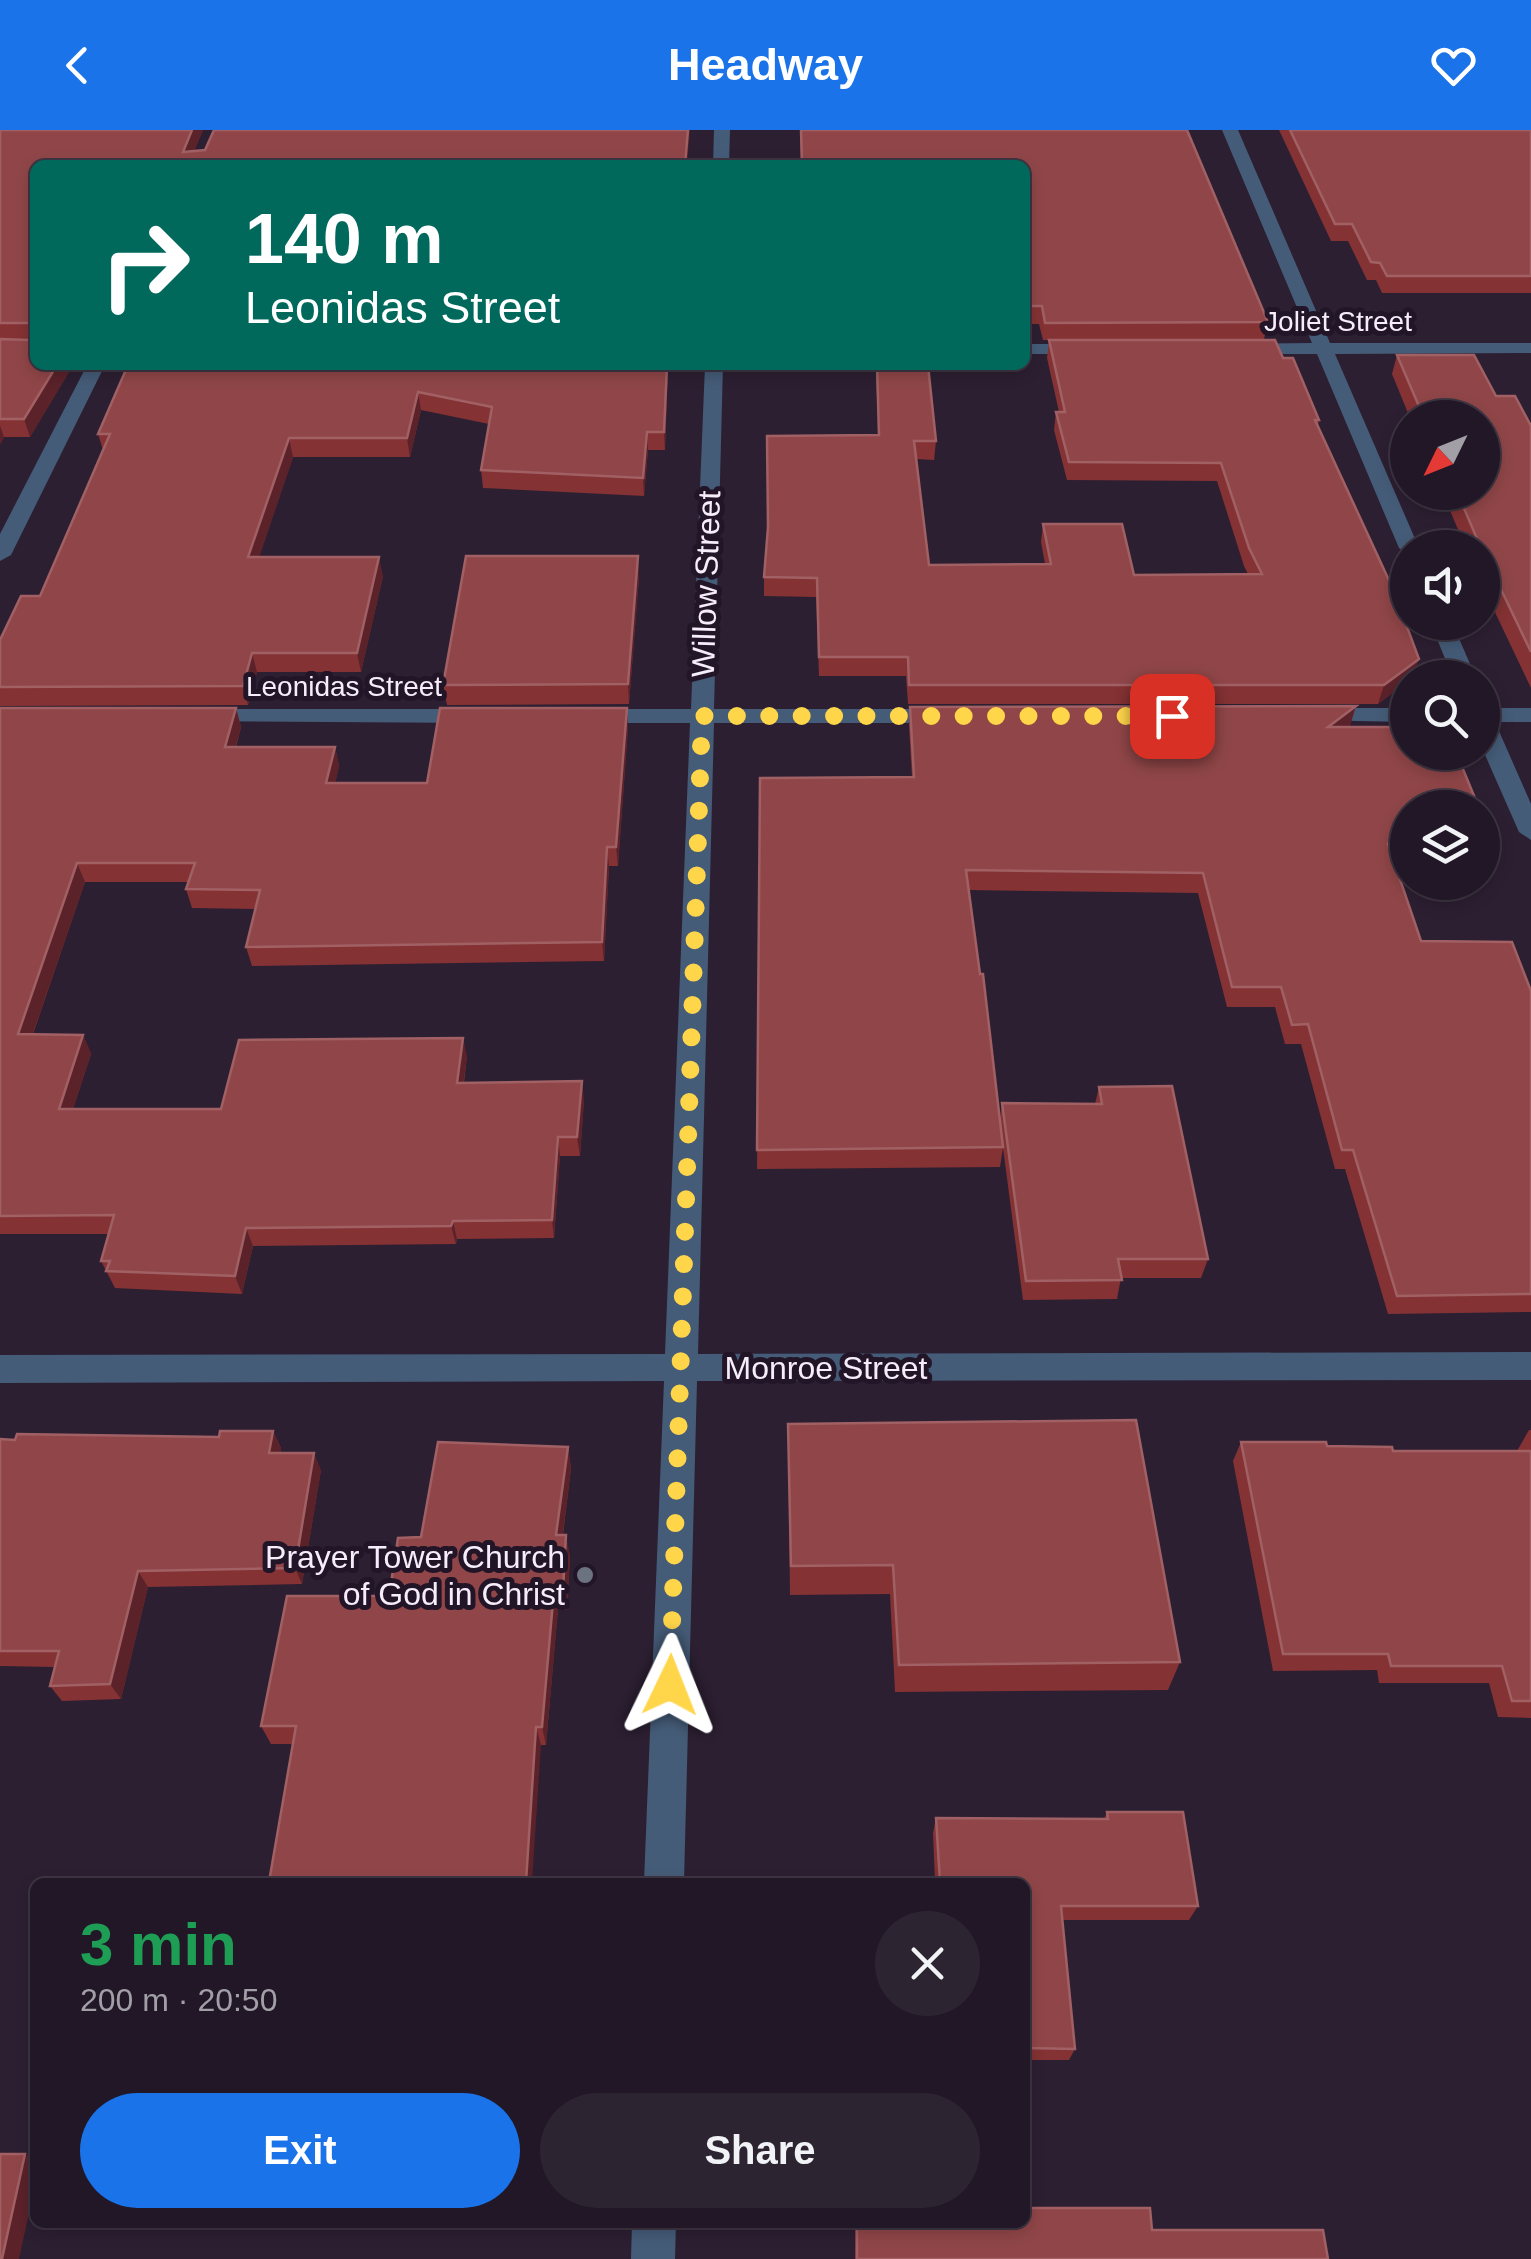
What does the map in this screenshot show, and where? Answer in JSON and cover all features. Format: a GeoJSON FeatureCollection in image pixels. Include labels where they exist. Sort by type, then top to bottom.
{"type":"FeatureCollection","features":[{"type":"Feature","properties":{"kind":"street"},"geometry":{"type":"LineString","coordinates":[[721,160],[722,130]]}},
{"type":"Feature","properties":{"kind":"street"},"geometry":{"type":"LineString","coordinates":[[1230,130],[1401,530]]}},
{"type":"Feature","properties":{"kind":"street"},"geometry":{"type":"LineString","coordinates":[[1030,349],[1105,348]]}},
{"type":"Feature","properties":{"kind":"street","name":"Joliet Street"},"geometry":{"type":"LineString","coordinates":[[1224,348],[1531,348]]}},
{"type":"Feature","properties":{"kind":"street"},"geometry":{"type":"LineString","coordinates":[[0,555],[93,370]]}},
{"type":"Feature","properties":{"kind":"street","name":"Willow Street"},"geometry":{"type":"LineString","coordinates":[[664,1878],[714,370]]}},
{"type":"Feature","properties":{"kind":"street"},"geometry":{"type":"LineString","coordinates":[[1500,716],[1531,715]]}},
{"type":"Feature","properties":{"kind":"street","name":"Leonidas Street"},"geometry":{"type":"LineString","coordinates":[[176,716],[507,716]]}},
{"type":"Feature","properties":{"kind":"street"},"geometry":{"type":"LineString","coordinates":[[566,716],[976,716]]}},
{"type":"Feature","properties":{"kind":"street"},"geometry":{"type":"LineString","coordinates":[[1290,716],[1390,716]]}},
{"type":"Feature","properties":{"kind":"street"},"geometry":{"type":"LineString","coordinates":[[1500,759],[1531,832]]}},
{"type":"Feature","properties":{"kind":"street","name":"Monroe Street"},"geometry":{"type":"LineString","coordinates":[[0,1369],[1531,1366]]}},
{"type":"Feature","properties":{"kind":"street"},"geometry":{"type":"LineString","coordinates":[[653,2259],[654,2228]]}},
{"type":"Feature","properties":{"kind":"building"},"geometry":{"type":"Polygon","coordinates":[[[0,130],[192,130],[183,152],[205,150],[214,130],[688,130],[685,160],[30,160],[30,324],[0,323],[0,130]]]}},
{"type":"Feature","properties":{"kind":"building"},"geometry":{"type":"Polygon","coordinates":[[[801,130],[1187,130],[1268,322],[1045,323],[1042,306],[1030,306],[1030,160],[802,160],[801,130]]]}},
{"type":"Feature","properties":{"kind":"building"},"geometry":{"type":"Polygon","coordinates":[[[1290,130],[1531,130],[1531,276],[1387,276],[1380,263],[1371,262],[1352,224],[1335,224],[1290,130]]]}},
{"type":"Feature","properties":{"kind":"building"},"geometry":{"type":"Polygon","coordinates":[[[30,336],[30,370],[54,370],[24,419],[0,419],[0,339],[29,340],[30,336]]]}},
{"type":"Feature","properties":{"kind":"building"},"geometry":{"type":"Polygon","coordinates":[[[1049,340],[1275,340],[1283,358],[1293,358],[1319,420],[1315,420],[1390,582],[1390,640],[1412,640],[1419,659],[1390,660],[1390,681],[1384,685],[909,685],[908,657],[819,657],[817,578],[764,577],[767,436],[879,435],[877,370],[929,370],[936,441],[914,441],[929,565],[1051,564],[1043,524],[1122,524],[1134,575],[1262,574],[1249,548],[1221,463],[1069,462],[1056,412],[1065,412],[1049,340]]]}},
{"type":"Feature","properties":{"kind":"building"},"geometry":{"type":"Polygon","coordinates":[[[1397,355],[1474,355],[1496,396],[1515,396],[1531,426],[1531,652],[1500,586],[1500,530],[1473,530],[1465,510],[1500,510],[1500,400],[1416,400],[1397,355]]]}},
{"type":"Feature","properties":{"kind":"building"},"geometry":{"type":"Polygon","coordinates":[[[126,370],[667,370],[664,432],[647,432],[643,478],[481,470],[492,407],[418,392],[407,438],[289,438],[248,557],[379,557],[357,653],[252,653],[243,686],[0,687],[0,640],[21,596],[40,596],[110,434],[98,434],[126,370]]]}},
{"type":"Feature","properties":{"kind":"building"},"geometry":{"type":"Polygon","coordinates":[[[466,556],[638,556],[628,684],[443,685],[466,556]]]}},
{"type":"Feature","properties":{"kind":"building"},"geometry":{"type":"Polygon","coordinates":[[[1356,706],[1328,727],[1390,727],[1390,770],[1463,770],[1472,790],[1390,790],[1390,900],[1407,900],[1421,941],[1512,942],[1531,991],[1531,1294],[1397,1296],[1353,1150],[1342,1150],[1308,1024],[1292,1025],[1281,987],[1232,987],[1203,873],[966,870],[983,974],[1003,1147],[757,1150],[760,778],[914,777],[910,707],[1356,706]]]}},
{"type":"Feature","properties":{"kind":"building"},"geometry":{"type":"Polygon","coordinates":[[[0,708],[236,708],[225,747],[335,747],[326,783],[427,783],[440,708],[627,708],[616,847],[607,847],[602,942],[246,947],[260,890],[186,889],[195,863],[77,863],[18,1034],[83,1035],[59,1109],[221,1109],[239,1040],[463,1038],[457,1083],[582,1081],[577,1137],[558,1137],[552,1220],[453,1221],[451,1226],[246,1228],[235,1276],[106,1271],[110,1261],[101,1261],[114,1215],[0,1216],[0,708]]]}},
{"type":"Feature","properties":{"kind":"building"},"geometry":{"type":"Polygon","coordinates":[[[1172,1086],[1208,1259],[1118,1259],[1122,1280],[1026,1281],[1002,1103],[1102,1104],[1099,1087],[1172,1086]]]}},
{"type":"Feature","properties":{"kind":"building"},"geometry":{"type":"Polygon","coordinates":[[[1136,1420],[1180,1662],[899,1665],[893,1565],[791,1566],[788,1424],[1136,1420]]]}},
{"type":"Feature","properties":{"kind":"building"},"geometry":{"type":"Polygon","coordinates":[[[220,1431],[273,1431],[269,1453],[314,1453],[295,1568],[138,1571],[110,1684],[50,1686],[59,1651],[0,1651],[0,1439],[15,1440],[17,1434],[219,1437],[220,1431]]]}},
{"type":"Feature","properties":{"kind":"building"},"geometry":{"type":"Polygon","coordinates":[[[438,1442],[568,1447],[556,1535],[566,1535],[563,1590],[554,1590],[542,1727],[536,1727],[526,1878],[270,1878],[296,1726],[261,1726],[287,1596],[389,1596],[398,1538],[421,1537],[438,1442]]]}},
{"type":"Feature","properties":{"kind":"building"},"geometry":{"type":"Polygon","coordinates":[[[1241,1442],[1326,1442],[1327,1446],[1392,1447],[1393,1451],[1531,1451],[1531,1701],[1512,1701],[1502,1666],[1391,1666],[1388,1654],[1283,1654],[1241,1442]]]}},
{"type":"Feature","properties":{"kind":"building"},"geometry":{"type":"Polygon","coordinates":[[[1107,1812],[1183,1812],[1198,1906],[1061,1906],[1075,2049],[1030,2048],[1030,1878],[940,1878],[936,1818],[1108,1819],[1107,1812]]]}},
{"type":"Feature","properties":{"kind":"building"},"geometry":{"type":"Polygon","coordinates":[[[0,2154],[25,2154],[2,2259],[0,2259],[0,2154]]]}},
{"type":"Feature","properties":{"kind":"building"},"geometry":{"type":"Polygon","coordinates":[[[1030,2208],[1150,2208],[1152,2230],[1323,2230],[1328,2259],[857,2259],[857,2228],[1030,2228],[1030,2208]]]}},
{"type":"Feature","properties":{"kind":"place","name":"Prayer Tower Church of God in Christ"},"geometry":{"type":"Point","coordinates":[585,1575]}},
{"type":"Feature","properties":{"kind":"route"},"geometry":{"type":"LineString","coordinates":[[670,1685],[702,716],[1172,716]]}}]}
